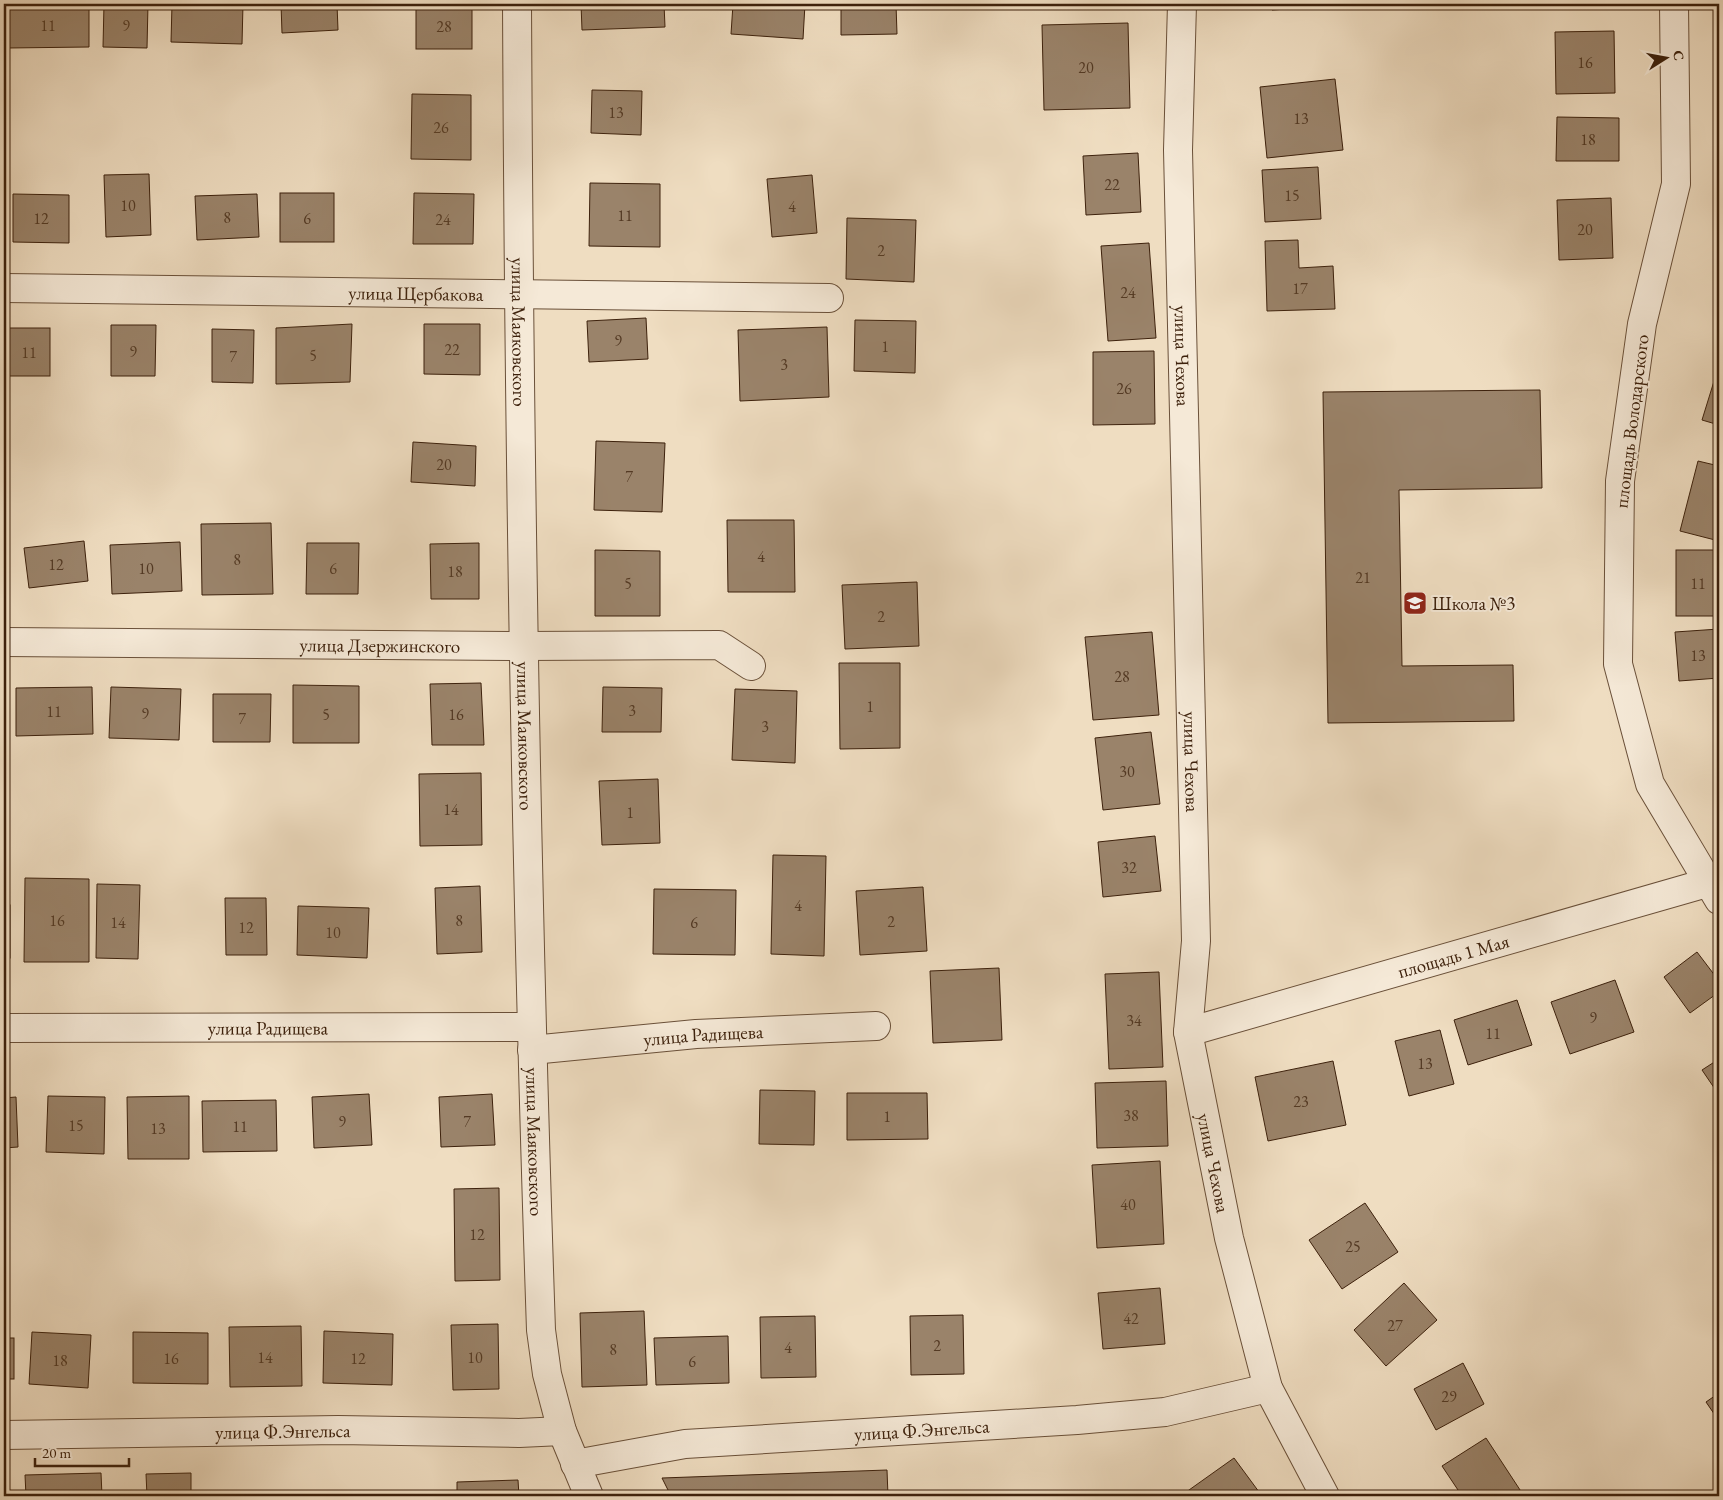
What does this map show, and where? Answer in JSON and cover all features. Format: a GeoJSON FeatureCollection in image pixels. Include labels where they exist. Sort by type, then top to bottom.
{"type":"FeatureCollection","features":[{"type":"Feature","properties":{"kind":"street","name":"улица Маяковского"},"geometry":{"type":"LineString","coordinates":[[517,4],[524,646],[532,1038],[541,1330],[547,1374],[562,1431],[589,1496]]}},
{"type":"Feature","properties":{"kind":"street","name":"улица Чехова"},"geometry":{"type":"LineString","coordinates":[[1182,4],[1178,150],[1196,941],[1188,1032],[1228,1238],[1268,1388],[1325,1496]]}},
{"type":"Feature","properties":{"kind":"street","name":"площадь Володарского"},"geometry":{"type":"LineString","coordinates":[[1674,4],[1676,184],[1642,324],[1620,482],[1618,664],[1650,784],[1716,887]]}},
{"type":"Feature","properties":{"kind":"street","name":"улица Щербакова"},"geometry":{"type":"LineString","coordinates":[[4,288],[829,298]]}},
{"type":"Feature","properties":{"kind":"street","name":"улица Дзержинского"},"geometry":{"type":"LineString","coordinates":[[4,642],[524,646],[720,645],[751,666]]}},
{"type":"Feature","properties":{"kind":"street","name":"площадь 1 Мая"},"geometry":{"type":"LineString","coordinates":[[1188,1032],[1716,887]]}},
{"type":"Feature","properties":{"kind":"street","name":"улица Радищева"},"geometry":{"type":"LineString","coordinates":[[4,1028],[532,1038],[696,1034],[876,1026]]}},
{"type":"Feature","properties":{"kind":"street","name":"улица Ф.Энгельса"},"geometry":{"type":"LineString","coordinates":[[575,1464],[685,1444],[1077,1420],[1165,1412],[1268,1388]]}},
{"type":"Feature","properties":{"kind":"street","name":"улица Ф.Энгельса"},"geometry":{"type":"LineString","coordinates":[[4,1435],[338,1430],[519,1433],[562,1431]]}},
{"type":"Feature","properties":{"kind":"building"},"geometry":{"type":"Polygon","coordinates":[[[8,4],[89,4],[89,47],[8,48],[8,4]]]}},
{"type":"Feature","properties":{"kind":"building"},"geometry":{"type":"Polygon","coordinates":[[[104,4],[148,4],[147,48],[103,47],[104,4]]]}},
{"type":"Feature","properties":{"kind":"building"},"geometry":{"type":"Polygon","coordinates":[[[172,4],[243,4],[242,44],[171,42],[172,4]]]}},
{"type":"Feature","properties":{"kind":"building"},"geometry":{"type":"Polygon","coordinates":[[[281,4],[337,4],[338,30],[282,33],[281,4]]]}},
{"type":"Feature","properties":{"kind":"building"},"geometry":{"type":"Polygon","coordinates":[[[416,4],[472,4],[472,49],[416,49],[416,4]]]}},
{"type":"Feature","properties":{"kind":"building"},"geometry":{"type":"Polygon","coordinates":[[[581,4],[664,4],[665,27],[582,30],[581,4]]]}},
{"type":"Feature","properties":{"kind":"building"},"geometry":{"type":"Polygon","coordinates":[[[733,4],[805,4],[803,39],[731,34],[733,4]]]}},
{"type":"Feature","properties":{"kind":"building"},"geometry":{"type":"Polygon","coordinates":[[[841,4],[896,4],[897,34],[841,35],[841,4]]]}},
{"type":"Feature","properties":{"kind":"building"},"geometry":{"type":"Polygon","coordinates":[[[1092,4],[1139,4],[1139,8],[1092,7],[1092,4]]]}},
{"type":"Feature","properties":{"kind":"building"},"geometry":{"type":"Polygon","coordinates":[[[1271,4],[1353,4],[1353,5],[1272,10],[1271,4]]]}},
{"type":"Feature","properties":{"kind":"building"},"geometry":{"type":"Polygon","coordinates":[[[1128,23],[1130,108],[1044,110],[1042,25],[1128,23]]]}},
{"type":"Feature","properties":{"kind":"building"},"geometry":{"type":"Polygon","coordinates":[[[1614,31],[1615,93],[1556,94],[1555,32],[1614,31]]]}},
{"type":"Feature","properties":{"kind":"building"},"geometry":{"type":"Polygon","coordinates":[[[1335,79],[1343,150],[1267,158],[1260,87],[1335,79]]]}},
{"type":"Feature","properties":{"kind":"building"},"geometry":{"type":"Polygon","coordinates":[[[592,90],[642,91],[641,135],[591,133],[592,90]]]}},
{"type":"Feature","properties":{"kind":"building"},"geometry":{"type":"Polygon","coordinates":[[[412,94],[471,95],[471,160],[411,159],[412,94]]]}},
{"type":"Feature","properties":{"kind":"building"},"geometry":{"type":"Polygon","coordinates":[[[1557,117],[1619,118],[1619,161],[1556,161],[1557,117]]]}},
{"type":"Feature","properties":{"kind":"building"},"geometry":{"type":"Polygon","coordinates":[[[1138,153],[1141,212],[1086,215],[1083,156],[1138,153]]]}},
{"type":"Feature","properties":{"kind":"building"},"geometry":{"type":"Polygon","coordinates":[[[1318,167],[1321,219],[1265,222],[1262,170],[1318,167]]]}},
{"type":"Feature","properties":{"kind":"building"},"geometry":{"type":"Polygon","coordinates":[[[149,174],[151,235],[106,237],[104,175],[149,174]]]}},
{"type":"Feature","properties":{"kind":"building"},"geometry":{"type":"Polygon","coordinates":[[[812,175],[817,233],[772,237],[767,179],[812,175]]]}},
{"type":"Feature","properties":{"kind":"building"},"geometry":{"type":"Polygon","coordinates":[[[590,183],[660,184],[660,247],[589,246],[590,183]]]}},
{"type":"Feature","properties":{"kind":"building"},"geometry":{"type":"Polygon","coordinates":[[[280,193],[334,193],[334,242],[280,242],[280,193]]]}},
{"type":"Feature","properties":{"kind":"building"},"geometry":{"type":"Polygon","coordinates":[[[414,193],[474,194],[473,244],[413,244],[414,193]]]}},
{"type":"Feature","properties":{"kind":"building"},"geometry":{"type":"Polygon","coordinates":[[[13,194],[69,195],[69,243],[13,242],[13,194]]]}},
{"type":"Feature","properties":{"kind":"building"},"geometry":{"type":"Polygon","coordinates":[[[257,194],[259,237],[197,240],[195,196],[257,194]]]}},
{"type":"Feature","properties":{"kind":"building"},"geometry":{"type":"Polygon","coordinates":[[[1611,198],[1613,258],[1559,260],[1557,200],[1611,198]]]}},
{"type":"Feature","properties":{"kind":"building"},"geometry":{"type":"Polygon","coordinates":[[[847,218],[916,220],[914,282],[846,279],[847,218]]]}},
{"type":"Feature","properties":{"kind":"building"},"geometry":{"type":"Polygon","coordinates":[[[1298,240],[1299,268],[1333,266],[1335,309],[1267,311],[1265,241],[1298,240]]]}},
{"type":"Feature","properties":{"kind":"building"},"geometry":{"type":"Polygon","coordinates":[[[1149,243],[1156,338],[1108,341],[1101,246],[1149,243]]]}},
{"type":"Feature","properties":{"kind":"building"},"geometry":{"type":"Polygon","coordinates":[[[646,318],[648,359],[589,362],[587,321],[646,318]]]}},
{"type":"Feature","properties":{"kind":"building"},"geometry":{"type":"Polygon","coordinates":[[[855,320],[916,321],[915,373],[854,371],[855,320]]]}},
{"type":"Feature","properties":{"kind":"building"},"geometry":{"type":"Polygon","coordinates":[[[352,324],[350,382],[276,384],[276,328],[352,324]]]}},
{"type":"Feature","properties":{"kind":"building"},"geometry":{"type":"Polygon","coordinates":[[[424,324],[480,324],[480,375],[424,374],[424,324]]]}},
{"type":"Feature","properties":{"kind":"building"},"geometry":{"type":"Polygon","coordinates":[[[111,325],[156,325],[155,376],[111,376],[111,325]]]}},
{"type":"Feature","properties":{"kind":"building"},"geometry":{"type":"Polygon","coordinates":[[[827,327],[829,397],[740,401],[738,330],[827,327]]]}},
{"type":"Feature","properties":{"kind":"building"},"geometry":{"type":"Polygon","coordinates":[[[7,328],[50,328],[50,376],[7,376],[7,328]]]}},
{"type":"Feature","properties":{"kind":"building"},"geometry":{"type":"Polygon","coordinates":[[[212,329],[254,330],[253,383],[212,382],[212,329]]]}},
{"type":"Feature","properties":{"kind":"building"},"geometry":{"type":"Polygon","coordinates":[[[1154,351],[1155,424],[1093,425],[1093,352],[1154,351]]]}},
{"type":"Feature","properties":{"kind":"building"},"geometry":{"type":"Polygon","coordinates":[[[1719,365],[1719,425],[1702,420],[1719,365]]]}},
{"type":"Feature","properties":{"kind":"building"},"geometry":{"type":"Polygon","coordinates":[[[1540,390],[1542,488],[1399,490],[1402,666],[1513,665],[1514,721],[1328,723],[1323,392],[1540,390]]]}},
{"type":"Feature","properties":{"kind":"building"},"geometry":{"type":"Polygon","coordinates":[[[596,441],[665,443],[662,512],[594,510],[596,441]]]}},
{"type":"Feature","properties":{"kind":"building"},"geometry":{"type":"Polygon","coordinates":[[[413,442],[476,446],[475,486],[411,482],[413,442]]]}},
{"type":"Feature","properties":{"kind":"building"},"geometry":{"type":"Polygon","coordinates":[[[1698,461],[1719,466],[1719,541],[1680,531],[1698,461]]]}},
{"type":"Feature","properties":{"kind":"building"},"geometry":{"type":"Polygon","coordinates":[[[727,520],[794,520],[795,592],[728,592],[727,520]]]}},
{"type":"Feature","properties":{"kind":"building"},"geometry":{"type":"Polygon","coordinates":[[[271,523],[273,594],[202,595],[201,524],[271,523]]]}},
{"type":"Feature","properties":{"kind":"building"},"geometry":{"type":"Polygon","coordinates":[[[84,541],[88,581],[29,588],[24,548],[84,541]]]}},
{"type":"Feature","properties":{"kind":"building"},"geometry":{"type":"Polygon","coordinates":[[[180,542],[182,591],[112,594],[110,545],[180,542]]]}},
{"type":"Feature","properties":{"kind":"building"},"geometry":{"type":"Polygon","coordinates":[[[307,543],[359,543],[358,594],[306,594],[307,543]]]}},
{"type":"Feature","properties":{"kind":"building"},"geometry":{"type":"Polygon","coordinates":[[[479,543],[479,599],[431,599],[430,544],[479,543]]]}},
{"type":"Feature","properties":{"kind":"building"},"geometry":{"type":"Polygon","coordinates":[[[595,550],[660,551],[660,616],[595,616],[595,550]]]}},
{"type":"Feature","properties":{"kind":"building"},"geometry":{"type":"Polygon","coordinates":[[[1676,550],[1719,550],[1719,616],[1676,616],[1676,550]]]}},
{"type":"Feature","properties":{"kind":"building"},"geometry":{"type":"Polygon","coordinates":[[[917,582],[919,646],[845,649],[842,585],[917,582]]]}},
{"type":"Feature","properties":{"kind":"building"},"geometry":{"type":"Polygon","coordinates":[[[1719,629],[1719,678],[1679,681],[1675,632],[1719,629]]]}},
{"type":"Feature","properties":{"kind":"building"},"geometry":{"type":"Polygon","coordinates":[[[1152,632],[1159,715],[1093,720],[1085,637],[1152,632]]]}},
{"type":"Feature","properties":{"kind":"building"},"geometry":{"type":"Polygon","coordinates":[[[839,663],[900,663],[900,748],[840,749],[839,663]]]}},
{"type":"Feature","properties":{"kind":"building"},"geometry":{"type":"Polygon","coordinates":[[[481,683],[484,745],[432,745],[430,684],[481,683]]]}},
{"type":"Feature","properties":{"kind":"building"},"geometry":{"type":"Polygon","coordinates":[[[293,685],[359,686],[359,743],[293,743],[293,685]]]}},
{"type":"Feature","properties":{"kind":"building"},"geometry":{"type":"Polygon","coordinates":[[[92,687],[93,734],[16,736],[16,688],[92,687]]]}},
{"type":"Feature","properties":{"kind":"building"},"geometry":{"type":"Polygon","coordinates":[[[111,687],[181,689],[179,740],[109,738],[111,687]]]}},
{"type":"Feature","properties":{"kind":"building"},"geometry":{"type":"Polygon","coordinates":[[[603,687],[662,688],[661,732],[602,732],[603,687]]]}},
{"type":"Feature","properties":{"kind":"building"},"geometry":{"type":"Polygon","coordinates":[[[735,689],[797,691],[795,763],[732,760],[735,689]]]}},
{"type":"Feature","properties":{"kind":"building"},"geometry":{"type":"Polygon","coordinates":[[[213,694],[271,694],[270,742],[213,742],[213,694]]]}},
{"type":"Feature","properties":{"kind":"building"},"geometry":{"type":"Polygon","coordinates":[[[1151,732],[1160,804],[1103,810],[1095,738],[1151,732]]]}},
{"type":"Feature","properties":{"kind":"building"},"geometry":{"type":"Polygon","coordinates":[[[481,773],[482,845],[420,846],[419,774],[481,773]]]}},
{"type":"Feature","properties":{"kind":"building"},"geometry":{"type":"Polygon","coordinates":[[[658,779],[660,843],[602,845],[599,781],[658,779]]]}},
{"type":"Feature","properties":{"kind":"building"},"geometry":{"type":"Polygon","coordinates":[[[1155,836],[1161,891],[1103,897],[1098,842],[1155,836]]]}},
{"type":"Feature","properties":{"kind":"building"},"geometry":{"type":"Polygon","coordinates":[[[773,855],[826,856],[824,956],[771,954],[773,855]]]}},
{"type":"Feature","properties":{"kind":"building"},"geometry":{"type":"Polygon","coordinates":[[[25,878],[89,879],[89,962],[24,962],[25,878]]]}},
{"type":"Feature","properties":{"kind":"building"},"geometry":{"type":"Polygon","coordinates":[[[97,884],[140,885],[138,959],[96,958],[97,884]]]}},
{"type":"Feature","properties":{"kind":"building"},"geometry":{"type":"Polygon","coordinates":[[[480,886],[482,952],[437,954],[435,888],[480,886]]]}},
{"type":"Feature","properties":{"kind":"building"},"geometry":{"type":"Polygon","coordinates":[[[923,887],[927,951],[860,955],[856,891],[923,887]]]}},
{"type":"Feature","properties":{"kind":"building"},"geometry":{"type":"Polygon","coordinates":[[[654,889],[736,890],[735,955],[653,954],[654,889]]]}},
{"type":"Feature","properties":{"kind":"building"},"geometry":{"type":"Polygon","coordinates":[[[225,898],[266,898],[267,955],[226,955],[225,898]]]}},
{"type":"Feature","properties":{"kind":"building"},"geometry":{"type":"Polygon","coordinates":[[[4,905],[10,905],[10,958],[4,958],[4,905]]]}},
{"type":"Feature","properties":{"kind":"building"},"geometry":{"type":"Polygon","coordinates":[[[298,906],[369,908],[367,958],[297,955],[298,906]]]}},
{"type":"Feature","properties":{"kind":"building"},"geometry":{"type":"Polygon","coordinates":[[[1697,952],[1719,981],[1719,992],[1690,1013],[1664,977],[1697,952]]]}},
{"type":"Feature","properties":{"kind":"building"},"geometry":{"type":"Polygon","coordinates":[[[999,968],[1002,1040],[933,1043],[930,971],[999,968]]]}},
{"type":"Feature","properties":{"kind":"building"},"geometry":{"type":"Polygon","coordinates":[[[1159,972],[1163,1067],[1109,1069],[1105,974],[1159,972]]]}},
{"type":"Feature","properties":{"kind":"building"},"geometry":{"type":"Polygon","coordinates":[[[1615,980],[1634,1032],[1570,1054],[1551,1002],[1615,980]]]}},
{"type":"Feature","properties":{"kind":"building"},"geometry":{"type":"Polygon","coordinates":[[[1517,1000],[1532,1045],[1468,1065],[1454,1020],[1517,1000]]]}},
{"type":"Feature","properties":{"kind":"building"},"geometry":{"type":"Polygon","coordinates":[[[1440,1030],[1454,1084],[1409,1096],[1395,1041],[1440,1030]]]}},
{"type":"Feature","properties":{"kind":"building"},"geometry":{"type":"Polygon","coordinates":[[[1719,1059],[1719,1095],[1702,1070],[1719,1059]]]}},
{"type":"Feature","properties":{"kind":"building"},"geometry":{"type":"Polygon","coordinates":[[[1333,1061],[1346,1125],[1268,1141],[1255,1077],[1333,1061]]]}},
{"type":"Feature","properties":{"kind":"building"},"geometry":{"type":"Polygon","coordinates":[[[1166,1081],[1168,1146],[1097,1148],[1095,1083],[1166,1081]]]}},
{"type":"Feature","properties":{"kind":"building"},"geometry":{"type":"Polygon","coordinates":[[[760,1090],[815,1091],[814,1145],[759,1144],[760,1090]]]}},
{"type":"Feature","properties":{"kind":"building"},"geometry":{"type":"Polygon","coordinates":[[[847,1093],[927,1093],[928,1139],[847,1140],[847,1093]]]}},
{"type":"Feature","properties":{"kind":"building"},"geometry":{"type":"Polygon","coordinates":[[[369,1094],[372,1145],[314,1148],[312,1097],[369,1094]]]}},
{"type":"Feature","properties":{"kind":"building"},"geometry":{"type":"Polygon","coordinates":[[[492,1094],[495,1145],[441,1147],[439,1097],[492,1094]]]}},
{"type":"Feature","properties":{"kind":"building"},"geometry":{"type":"Polygon","coordinates":[[[48,1096],[105,1097],[104,1154],[46,1152],[48,1096]]]}},
{"type":"Feature","properties":{"kind":"building"},"geometry":{"type":"Polygon","coordinates":[[[189,1096],[189,1159],[128,1159],[127,1097],[189,1096]]]}},
{"type":"Feature","properties":{"kind":"building"},"geometry":{"type":"Polygon","coordinates":[[[16,1097],[18,1147],[4,1148],[4,1098],[16,1097]]]}},
{"type":"Feature","properties":{"kind":"building"},"geometry":{"type":"Polygon","coordinates":[[[276,1100],[277,1151],[203,1152],[202,1101],[276,1100]]]}},
{"type":"Feature","properties":{"kind":"building"},"geometry":{"type":"Polygon","coordinates":[[[1160,1161],[1164,1244],[1097,1248],[1092,1165],[1160,1161]]]}},
{"type":"Feature","properties":{"kind":"building"},"geometry":{"type":"Polygon","coordinates":[[[499,1188],[500,1280],[455,1281],[454,1189],[499,1188]]]}},
{"type":"Feature","properties":{"kind":"building"},"geometry":{"type":"Polygon","coordinates":[[[1365,1203],[1398,1252],[1342,1289],[1309,1240],[1365,1203]]]}},
{"type":"Feature","properties":{"kind":"building"},"geometry":{"type":"Polygon","coordinates":[[[1404,1283],[1437,1320],[1386,1366],[1354,1330],[1404,1283]]]}},
{"type":"Feature","properties":{"kind":"building"},"geometry":{"type":"Polygon","coordinates":[[[1160,1288],[1165,1344],[1103,1349],[1098,1293],[1160,1288]]]}},
{"type":"Feature","properties":{"kind":"building"},"geometry":{"type":"Polygon","coordinates":[[[644,1311],[647,1385],[582,1387],[580,1313],[644,1311]]]}},
{"type":"Feature","properties":{"kind":"building"},"geometry":{"type":"Polygon","coordinates":[[[963,1315],[964,1374],[911,1375],[910,1316],[963,1315]]]}},
{"type":"Feature","properties":{"kind":"building"},"geometry":{"type":"Polygon","coordinates":[[[815,1316],[816,1377],[761,1378],[760,1317],[815,1316]]]}},
{"type":"Feature","properties":{"kind":"building"},"geometry":{"type":"Polygon","coordinates":[[[498,1324],[499,1389],[453,1390],[451,1325],[498,1324]]]}},
{"type":"Feature","properties":{"kind":"building"},"geometry":{"type":"Polygon","coordinates":[[[301,1326],[302,1386],[230,1387],[229,1327],[301,1326]]]}},
{"type":"Feature","properties":{"kind":"building"},"geometry":{"type":"Polygon","coordinates":[[[324,1331],[393,1334],[392,1385],[323,1383],[324,1331]]]}},
{"type":"Feature","properties":{"kind":"building"},"geometry":{"type":"Polygon","coordinates":[[[32,1332],[91,1335],[88,1388],[29,1384],[32,1332]]]}},
{"type":"Feature","properties":{"kind":"building"},"geometry":{"type":"Polygon","coordinates":[[[133,1332],[208,1333],[208,1384],[133,1383],[133,1332]]]}},
{"type":"Feature","properties":{"kind":"building"},"geometry":{"type":"Polygon","coordinates":[[[728,1336],[729,1383],[656,1385],[654,1338],[728,1336]]]}},
{"type":"Feature","properties":{"kind":"building"},"geometry":{"type":"Polygon","coordinates":[[[4,1338],[14,1338],[14,1379],[4,1379],[4,1338]]]}},
{"type":"Feature","properties":{"kind":"building"},"geometry":{"type":"Polygon","coordinates":[[[1463,1363],[1484,1404],[1436,1430],[1414,1389],[1463,1363]]]}},
{"type":"Feature","properties":{"kind":"building"},"geometry":{"type":"Polygon","coordinates":[[[1719,1393],[1719,1421],[1706,1402],[1719,1393]]]}},
{"type":"Feature","properties":{"kind":"building"},"geometry":{"type":"Polygon","coordinates":[[[1486,1438],[1524,1496],[1462,1496],[1442,1466],[1486,1438]]]}},
{"type":"Feature","properties":{"kind":"building"},"geometry":{"type":"Polygon","coordinates":[[[1234,1458],[1262,1496],[1182,1495],[1234,1458]]]}},
{"type":"Feature","properties":{"kind":"building"},"geometry":{"type":"Polygon","coordinates":[[[887,1470],[888,1496],[671,1496],[662,1478],[887,1470]]]}},
{"type":"Feature","properties":{"kind":"building"},"geometry":{"type":"Polygon","coordinates":[[[101,1473],[102,1496],[26,1496],[25,1475],[101,1473]]]}},
{"type":"Feature","properties":{"kind":"building"},"geometry":{"type":"Polygon","coordinates":[[[191,1473],[191,1496],[147,1496],[146,1474],[191,1473]]]}},
{"type":"Feature","properties":{"kind":"building"},"geometry":{"type":"Polygon","coordinates":[[[518,1480],[519,1496],[457,1496],[457,1482],[518,1480]]]}},
{"type":"Feature","properties":{"kind":"building"},"geometry":{"type":"Polygon","coordinates":[[[1564,1491],[1567,1496],[1557,1496],[1564,1491]]]}},
{"type":"Feature","properties":{"kind":"place","name":"Школа №3"},"geometry":{"type":"Point","coordinates":[1415,603]}}]}
